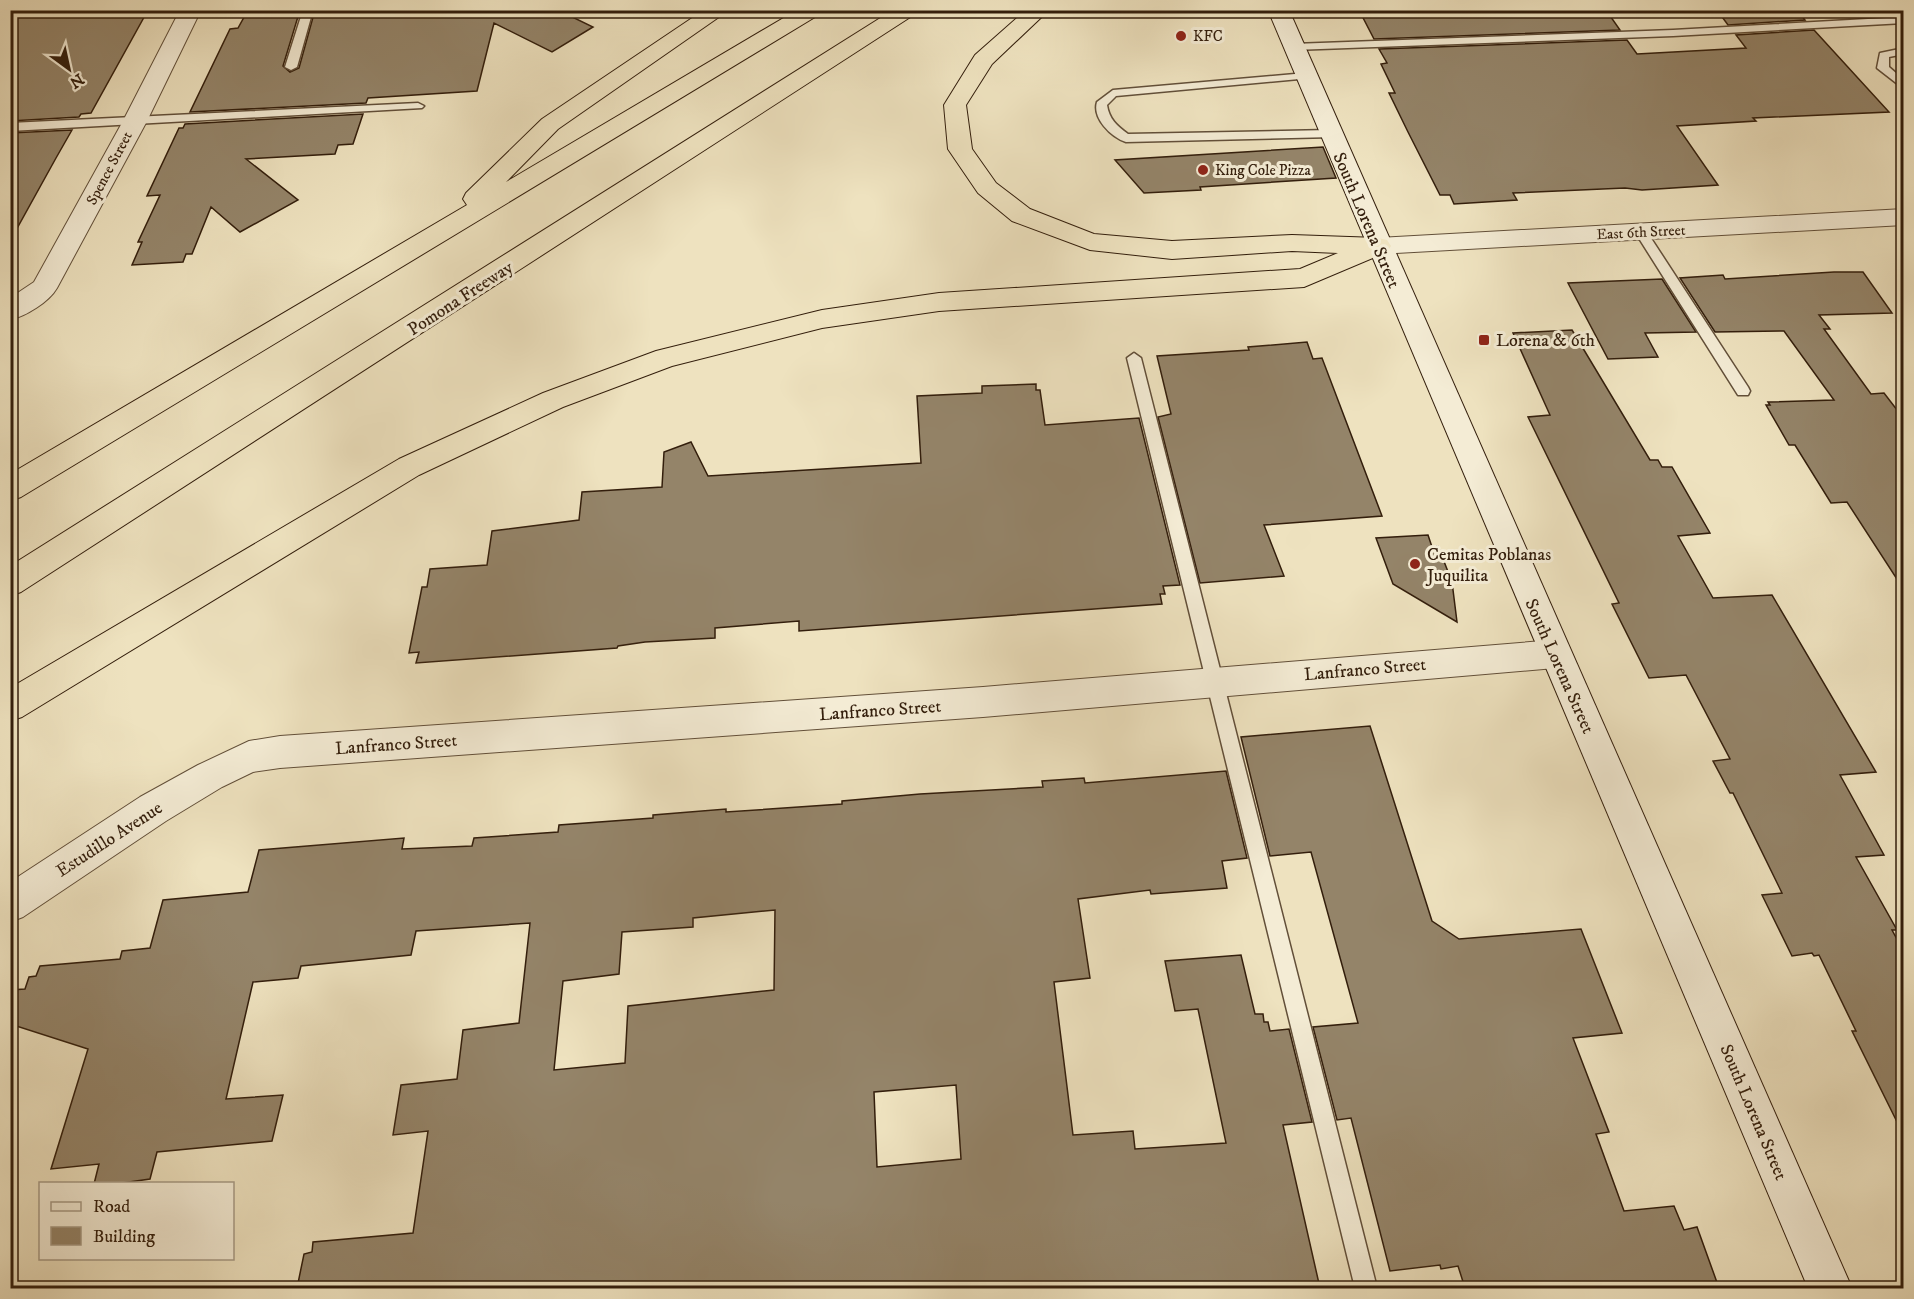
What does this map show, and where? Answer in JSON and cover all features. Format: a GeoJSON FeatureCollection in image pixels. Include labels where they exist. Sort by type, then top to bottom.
{"type":"FeatureCollection","features":[{"type":"Feature","properties":{"kind":"highway"},"geometry":{"type":"LineString","coordinates":[[438,236],[550,124],[719,10]]}},
{"type":"Feature","properties":{"kind":"highway"},"geometry":{"type":"LineString","coordinates":[[10,489],[438,236],[813,10]]}},
{"type":"Feature","properties":{"kind":"highway","name":"Pomona Freeway"},"geometry":{"type":"LineString","coordinates":[[10,583],[908,10]]}},
{"type":"Feature","properties":{"kind":"highway"},"geometry":{"type":"LineString","coordinates":[[1040,10],[983,60],[955,105],[960,148],[987,188],[1021,214],[1090,242],[1172,250],[1292,243],[1378,246]]}},
{"type":"Feature","properties":{"kind":"highway"},"geometry":{"type":"LineString","coordinates":[[10,706],[409,467],[553,399],[666,358],[822,319],[939,302],[1304,278],[1378,246]]}},
{"type":"Feature","properties":{"kind":"street","name":"Spence Street"},"geometry":{"type":"LineString","coordinates":[[10,311],[44,288],[135,121],[191,10]]}},
{"type":"Feature","properties":{"kind":"street","name":"South Lorena Street"},"geometry":{"type":"LineString","coordinates":[[1278,10],[1830,1288]]}},
{"type":"Feature","properties":{"kind":"street","name":"East 6th Street"},"geometry":{"type":"LineString","coordinates":[[1378,246],[1904,217]]}},
{"type":"Feature","properties":{"kind":"street","name":"Lanfranco Street"},"geometry":{"type":"LineString","coordinates":[[210,776],[249,757],[280,752],[983,702],[1555,654]]}},
{"type":"Feature","properties":{"kind":"street","name":"Estudillo Avenue"},"geometry":{"type":"LineString","coordinates":[[10,904],[153,809],[210,776]]}},
{"type":"Feature","properties":{"kind":"lane"},"geometry":{"type":"LineString","coordinates":[[291,67],[308,10]]}},
{"type":"Feature","properties":{"kind":"lane"},"geometry":{"type":"LineString","coordinates":[[1293,47],[1674,33],[1904,20]]}},
{"type":"Feature","properties":{"kind":"lane"},"geometry":{"type":"LineString","coordinates":[[1904,51],[1884,56],[1883,69],[1904,86]]}},
{"type":"Feature","properties":{"kind":"lane"},"geometry":{"type":"LineString","coordinates":[[1306,76],[1113,93],[1101,104],[1102,116],[1113,129],[1126,138],[1330,134]]}},
{"type":"Feature","properties":{"kind":"lane"},"geometry":{"type":"LineString","coordinates":[[10,127],[418,106]]}},
{"type":"Feature","properties":{"kind":"lane"},"geometry":{"type":"LineString","coordinates":[[1641,232],[1743,391]]}},
{"type":"Feature","properties":{"kind":"lane"},"geometry":{"type":"LineString","coordinates":[[1134,358],[1366,1288]]}},
{"type":"Feature","properties":{"kind":"building"},"geometry":{"type":"Polygon","coordinates":[[[10,10],[148,10],[91,113],[81,114],[79,117],[10,121],[10,10]]]}},
{"type":"Feature","properties":{"kind":"building"},"geometry":{"type":"Polygon","coordinates":[[[248,10],[300,10],[283,66],[290,72],[299,68],[315,10],[558,10],[593,27],[552,52],[494,23],[477,91],[368,98],[366,103],[190,112],[230,29],[238,28],[248,10]]]}},
{"type":"Feature","properties":{"kind":"building"},"geometry":{"type":"Polygon","coordinates":[[[1359,10],[1606,10],[1620,30],[1374,39],[1359,10]]]}},
{"type":"Feature","properties":{"kind":"building"},"geometry":{"type":"Polygon","coordinates":[[[1717,10],[1797,10],[1805,20],[1728,25],[1717,10]]]}},
{"type":"Feature","properties":{"kind":"building"},"geometry":{"type":"Polygon","coordinates":[[[1814,30],[1889,112],[1753,118],[1756,121],[1677,126],[1718,185],[1642,190],[1625,188],[1513,193],[1517,200],[1454,204],[1450,195],[1440,195],[1389,93],[1395,93],[1381,64],[1387,63],[1379,49],[1627,40],[1637,54],[1746,48],[1736,35],[1814,30]]]}},
{"type":"Feature","properties":{"kind":"building"},"geometry":{"type":"Polygon","coordinates":[[[363,114],[353,144],[338,145],[335,154],[246,159],[298,200],[240,232],[211,207],[192,254],[186,254],[183,262],[132,265],[142,242],[138,242],[160,195],[147,196],[179,128],[183,128],[185,124],[363,114]]]}},
{"type":"Feature","properties":{"kind":"building"},"geometry":{"type":"Polygon","coordinates":[[[72,130],[56,158],[10,241],[10,133],[72,130]]]}},
{"type":"Feature","properties":{"kind":"building","name":"King Cole Pizza"},"geometry":{"type":"Polygon","coordinates":[[[1323,147],[1336,178],[1200,187],[1201,190],[1144,193],[1115,160],[1323,147]]]}},
{"type":"Feature","properties":{"kind":"building"},"geometry":{"type":"Polygon","coordinates":[[[1863,272],[1892,313],[1819,315],[1830,329],[1824,329],[1871,394],[1884,393],[1904,419],[1904,590],[1847,502],[1831,503],[1795,445],[1789,445],[1766,405],[1770,405],[1768,402],[1834,400],[1784,331],[1715,332],[1680,278],[1723,275],[1725,279],[1863,272]]]}},
{"type":"Feature","properties":{"kind":"building"},"geometry":{"type":"Polygon","coordinates":[[[1662,279],[1696,332],[1645,333],[1658,357],[1608,359],[1568,283],[1662,279]]]}},
{"type":"Feature","properties":{"kind":"building"},"geometry":{"type":"Polygon","coordinates":[[[1572,330],[1650,460],[1658,460],[1662,467],[1672,467],[1710,533],[1678,536],[1713,598],[1772,595],[1876,772],[1840,775],[1884,855],[1856,857],[1897,930],[1892,930],[1904,952],[1904,1136],[1852,1031],[1856,1031],[1819,955],[1814,956],[1812,953],[1792,956],[1762,895],[1782,893],[1733,793],[1730,793],[1713,761],[1730,759],[1686,675],[1649,678],[1612,604],[1619,603],[1528,417],[1550,415],[1513,333],[1572,330]]]}},
{"type":"Feature","properties":{"kind":"building"},"geometry":{"type":"Polygon","coordinates":[[[1307,342],[1313,359],[1322,358],[1382,516],[1264,525],[1284,576],[1200,583],[1158,417],[1171,414],[1157,356],[1249,350],[1248,347],[1307,342]]]}},
{"type":"Feature","properties":{"kind":"building"},"geometry":{"type":"Polygon","coordinates":[[[1036,384],[1036,390],[1040,390],[1045,425],[1139,418],[1180,585],[1163,586],[1165,594],[1160,594],[1162,604],[799,631],[799,621],[715,628],[715,638],[645,642],[617,648],[416,663],[419,652],[409,653],[422,587],[427,587],[430,569],[487,565],[492,531],[579,520],[582,492],[662,487],[664,452],[691,442],[708,476],[921,463],[917,396],[982,393],[982,386],[1036,384]]]}},
{"type":"Feature","properties":{"kind":"building","name":"Cemitas Poblanas Juquilita"},"geometry":{"type":"Polygon","coordinates":[[[1428,535],[1432,547],[1438,546],[1452,582],[1457,622],[1393,584],[1376,538],[1428,535]]]}},
{"type":"Feature","properties":{"kind":"building"},"geometry":{"type":"Polygon","coordinates":[[[1370,726],[1432,921],[1459,939],[1581,929],[1622,1033],[1573,1038],[1609,1132],[1596,1134],[1624,1211],[1674,1206],[1684,1230],[1697,1227],[1719,1288],[1465,1288],[1458,1266],[1441,1269],[1440,1265],[1390,1271],[1351,1118],[1337,1120],[1313,1027],[1358,1023],[1311,852],[1270,856],[1241,737],[1370,726]]]}},
{"type":"Feature","properties":{"kind":"building"},"geometry":{"type":"Polygon","coordinates":[[[1226,771],[1247,858],[1222,861],[1227,888],[1151,894],[1150,890],[1078,899],[1090,978],[1054,982],[1073,1135],[1133,1131],[1135,1149],[1226,1143],[1198,1009],[1175,1011],[1165,961],[1241,955],[1255,1014],[1263,1014],[1264,1022],[1268,1022],[1270,1031],[1289,1029],[1312,1122],[1283,1125],[1320,1288],[297,1288],[304,1254],[312,1252],[313,1242],[413,1233],[428,1131],[393,1135],[401,1085],[457,1079],[463,1030],[519,1023],[530,923],[416,931],[411,955],[301,966],[298,978],[253,982],[226,1099],[283,1095],[272,1141],[157,1152],[150,1179],[129,1182],[94,1182],[99,1164],[51,1169],[88,1049],[10,1024],[10,990],[25,989],[29,977],[36,976],[40,966],[120,959],[122,951],[150,948],[163,900],[248,892],[259,850],[404,838],[402,849],[472,846],[474,838],[558,832],[559,825],[653,818],[653,815],[726,809],[726,812],[842,804],[842,801],[920,794],[1043,787],[1042,781],[1084,778],[1085,783],[1226,771]],[[775,910],[693,918],[693,927],[622,932],[619,974],[563,981],[554,1070],[625,1063],[628,1006],[774,990],[775,910]],[[956,1085],[874,1092],[877,1167],[961,1159],[956,1085]]]}},
{"type":"Feature","properties":{"kind":"place","name":"KFC"},"geometry":{"type":"Point","coordinates":[1181,36]}},
{"type":"Feature","properties":{"kind":"place","name":"King Cole Pizza"},"geometry":{"type":"Point","coordinates":[1203,170]}},
{"type":"Feature","properties":{"kind":"place","name":"Lorena & 6th"},"geometry":{"type":"Point","coordinates":[1484,340]}},
{"type":"Feature","properties":{"kind":"place","name":"Cemitas Poblanas Juquilita"},"geometry":{"type":"Point","coordinates":[1415,564]}}]}
